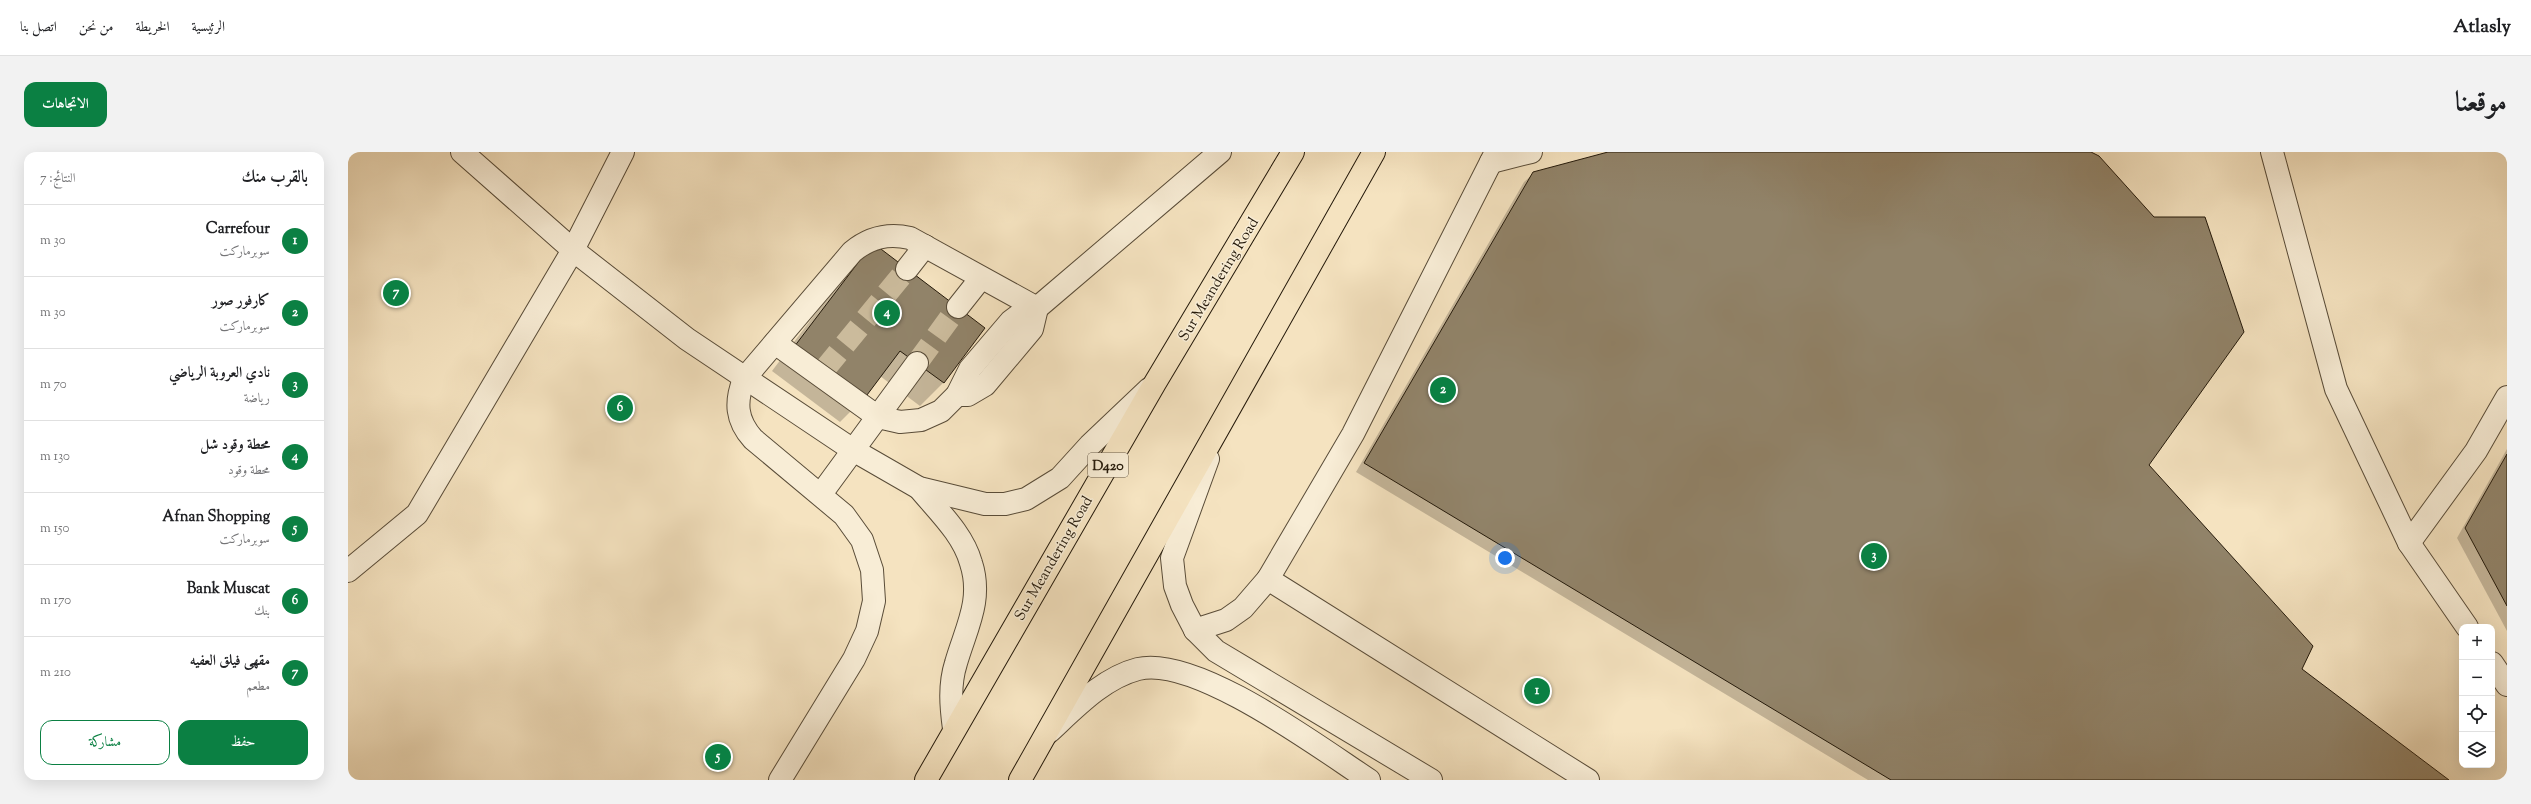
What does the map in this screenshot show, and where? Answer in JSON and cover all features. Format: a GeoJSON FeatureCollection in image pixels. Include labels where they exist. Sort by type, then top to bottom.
{"type":"FeatureCollection","features":[{"type":"Feature","properties":{"kind":"main road","name":"Sur Meandering Road"},"geometry":{"type":"LineString","coordinates":[[926,780],[954,729],[1155,383],[1293,152]]}},
{"type":"Feature","properties":{"kind":"main road"},"geometry":{"type":"LineString","coordinates":[[1020,780],[1374,152]]}},
{"type":"Feature","properties":{"kind":"street"},"geometry":{"type":"LineString","coordinates":[[462,152],[573,250],[635,300],[744,379],[853,450],[919,488],[985,504],[1005,504],[1026,499],[1060,478],[1090,445],[1155,383]]}},
{"type":"Feature","properties":{"kind":"street"},"geometry":{"type":"LineString","coordinates":[[348,571],[417,514],[573,250],[623,152]]}},
{"type":"Feature","properties":{"kind":"street"},"geometry":{"type":"LineString","coordinates":[[775,343],[822,373],[878,417],[900,422],[921,420],[941,411],[957,395],[968,394],[985,385],[1032,330],[1038,308],[1220,152]]}},
{"type":"Feature","properties":{"kind":"street"},"geometry":{"type":"LineString","coordinates":[[1195,630],[1226,620],[1243,608],[1268,579],[1353,434],[1494,157],[1531,152]]}},
{"type":"Feature","properties":{"kind":"street"},"geometry":{"type":"LineString","coordinates":[[2272,152],[2336,389],[2409,543],[2465,624]]}},
{"type":"Feature","properties":{"kind":"street"},"geometry":{"type":"LineString","coordinates":[[780,780],[854,659],[867,632],[874,601],[872,570],[862,540],[844,515],[821,494],[753,439],[744,429],[739,417],[737,405],[744,379],[852,252],[861,244],[873,238],[898,235],[910,238],[1038,308]]}},
{"type":"Feature","properties":{"kind":"street"},"geometry":{"type":"LineString","coordinates":[[906,268],[925,246]]}},
{"type":"Feature","properties":{"kind":"street"},"geometry":{"type":"LineString","coordinates":[[958,307],[981,278]]}},
{"type":"Feature","properties":{"kind":"street"},"geometry":{"type":"LineString","coordinates":[[821,494],[917,363]]}},
{"type":"Feature","properties":{"kind":"street"},"geometry":{"type":"LineString","coordinates":[[2409,543],[2476,451],[2507,397]]}},
{"type":"Feature","properties":{"kind":"street"},"geometry":{"type":"LineString","coordinates":[[1225,414],[1172,558],[1175,586],[1195,630],[1216,651],[1431,780]]}},
{"type":"Feature","properties":{"kind":"street"},"geometry":{"type":"LineString","coordinates":[[919,488],[963,544],[971,562],[975,582],[975,602],[971,621],[956,663],[951,685],[951,708],[954,729]]}},
{"type":"Feature","properties":{"kind":"street"},"geometry":{"type":"LineString","coordinates":[[1268,579],[1588,780]]}},
{"type":"Feature","properties":{"kind":"street"},"geometry":{"type":"LineString","coordinates":[[2495,667],[2507,685]]}},
{"type":"Feature","properties":{"kind":"street"},"geometry":{"type":"LineString","coordinates":[[1048,732],[1085,699],[1108,683],[1138,669],[1157,668],[1182,672],[1213,683],[1257,708],[1369,780]]}},
{"type":"Feature","properties":{"kind":"building"},"geometry":{"type":"Polygon","coordinates":[[[1608,152],[2091,152],[2099,156],[2154,217],[2205,217],[2244,332],[2149,465],[2313,646],[2302,669],[2449,780],[1891,780],[1364,463],[1533,172],[1608,152]]]}},
{"type":"Feature","properties":{"kind":"building"},"geometry":{"type":"Polygon","coordinates":[[[873,243],[985,328],[944,383],[900,351],[864,399],[794,347],[873,243]]]}},
{"type":"Feature","properties":{"kind":"building"},"geometry":{"type":"Polygon","coordinates":[[[2507,454],[2507,606],[2465,528],[2507,454]]]}},
{"type":"Feature","properties":{"kind":"tunnel"},"geometry":{"type":"LineString","coordinates":[[824,370],[907,269]]}},
{"type":"Feature","properties":{"kind":"tunnel"},"geometry":{"type":"LineString","coordinates":[[917,363],[958,307]]}},
{"type":"Feature","properties":{"kind":"place","name":"مقهى فيلق العفيه"},"geometry":{"type":"Point","coordinates":[396,293]}},
{"type":"Feature","properties":{"kind":"place","name":"محطة وقود شل"},"geometry":{"type":"Point","coordinates":[887,313]}},
{"type":"Feature","properties":{"kind":"place","name":"كارفور صور"},"geometry":{"type":"Point","coordinates":[1443,390]}},
{"type":"Feature","properties":{"kind":"place","name":"Bank Muscat"},"geometry":{"type":"Point","coordinates":[620,408]}},
{"type":"Feature","properties":{"kind":"place","name":"نادي العروبة الرياضي"},"geometry":{"type":"Point","coordinates":[1874,556]}},
{"type":"Feature","properties":{"kind":"place","name":"Carrefour"},"geometry":{"type":"Point","coordinates":[1537,691]}},
{"type":"Feature","properties":{"kind":"place","name":"Afnan Shopping"},"geometry":{"type":"Point","coordinates":[718,757]}}]}
